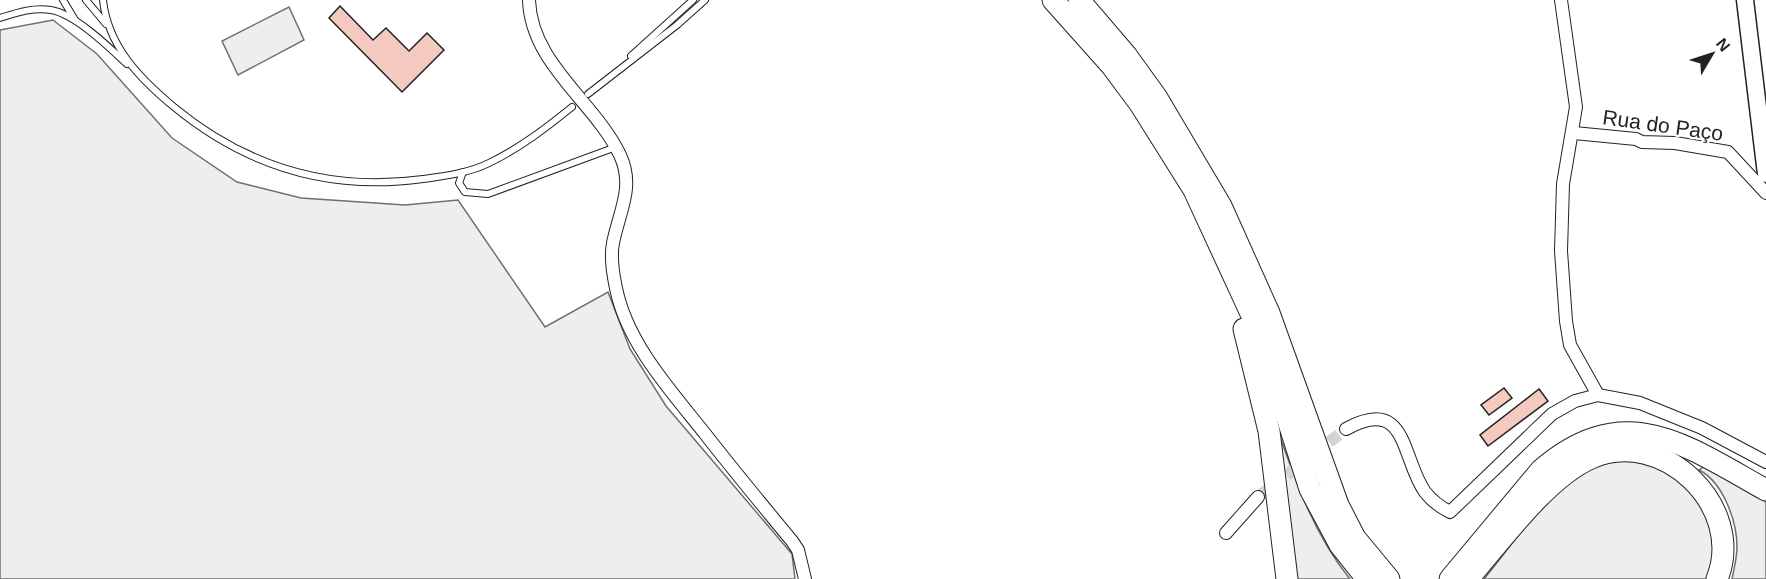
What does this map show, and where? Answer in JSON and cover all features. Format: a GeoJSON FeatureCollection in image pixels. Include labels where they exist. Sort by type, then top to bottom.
{"type":"FeatureCollection","features":[{"type":"Feature","properties":{"kind":"highway"},"geometry":{"type":"LineString","coordinates":[[1053,0],[1123,81],[1166,141],[1194,190],[1229,261],[1260,333],[1310,489],[1340,545],[1367,579]]}},
{"type":"Feature","properties":{"kind":"highway"},"geometry":{"type":"LineString","coordinates":[[1079,0],[1126,56],[1157,98],[1221,206],[1269,313],[1338,505],[1355,538],[1389,579]]}},
{"type":"Feature","properties":{"kind":"highway"},"geometry":{"type":"LineString","coordinates":[[1194,190],[1198,219],[1248,340],[1269,431],[1287,579]]}},
{"type":"Feature","properties":{"kind":"highway"},"geometry":{"type":"LineString","coordinates":[[1450,579],[1541,470],[1559,455],[1585,439],[1613,432],[1650,434],[1693,450],[1766,490]]}},
{"type":"Feature","properties":{"kind":"highway"},"geometry":{"type":"LineString","coordinates":[[1468,579],[1519,519],[1568,469],[1593,457],[1616,451],[1643,453],[1670,461],[1691,477],[1713,505],[1723,536],[1722,565],[1717,579]]}},
{"type":"Feature","properties":{"kind":"street"},"geometry":{"type":"LineString","coordinates":[[529,0],[532,20],[542,45],[563,79],[616,147],[625,170],[627,192],[613,245],[614,276],[620,305],[638,341],[685,408],[792,541],[798,550],[805,579]]}},
{"type":"Feature","properties":{"kind":"street"},"geometry":{"type":"LineString","coordinates":[[1561,0],[1576,107],[1574,133],[1563,184],[1561,251],[1566,321],[1570,345],[1598,395]]}},
{"type":"Feature","properties":{"kind":"street"},"geometry":{"type":"LineString","coordinates":[[1745,0],[1766,174]]}},
{"type":"Feature","properties":{"kind":"street","name":"Rua do Paço"},"geometry":{"type":"LineString","coordinates":[[1574,133],[1636,139],[1642,142],[1675,143],[1728,152],[1766,193]]}},
{"type":"Feature","properties":{"kind":"street"},"geometry":{"type":"LineString","coordinates":[[1346,429],[1360,421],[1380,419],[1392,424],[1401,434],[1424,491],[1438,507],[1450,512],[1552,414],[1575,401],[1598,395],[1651,407],[1702,428],[1766,462]]}},
{"type":"Feature","properties":{"kind":"street"},"geometry":{"type":"LineString","coordinates":[[1226,533],[1258,497]]}},
{"type":"Feature","properties":{"kind":"lane"},"geometry":{"type":"LineString","coordinates":[[63,0],[76,22]]}},
{"type":"Feature","properties":{"kind":"lane"},"geometry":{"type":"LineString","coordinates":[[86,0],[106,25],[135,71]]}},
{"type":"Feature","properties":{"kind":"lane"},"geometry":{"type":"LineString","coordinates":[[103,0],[106,25]]}},
{"type":"Feature","properties":{"kind":"lane"},"geometry":{"type":"LineString","coordinates":[[693,0],[588,94],[677,26],[705,0]]}},
{"type":"Feature","properties":{"kind":"lane"},"geometry":{"type":"LineString","coordinates":[[0,18],[24,10],[52,10],[76,22],[202,130],[262,162],[306,176],[350,183],[394,183],[463,172],[488,164],[535,137],[572,107]]}},
{"type":"Feature","properties":{"kind":"lane"},"geometry":{"type":"LineString","coordinates":[[463,172],[459,183],[465,192],[488,194],[616,147]]}},
{"type":"Feature","properties":{"kind":"shaded area"},"geometry":{"type":"Polygon","coordinates":[[[289,7],[304,40],[238,75],[222,41],[289,7]]]}},
{"type":"Feature","properties":{"kind":"shaded area"},"geometry":{"type":"Polygon","coordinates":[[[53,20],[97,54],[172,138],[237,182],[301,198],[405,205],[458,200],[545,327],[608,292],[630,349],[666,406],[792,554],[795,579],[0,579],[0,30],[53,20]]]}},
{"type":"Feature","properties":{"kind":"shaded area"},"geometry":{"type":"Polygon","coordinates":[[[1278,431],[1299,489],[1317,527],[1350,579],[1293,579],[1278,431]]]}},
{"type":"Feature","properties":{"kind":"shaded area"},"geometry":{"type":"Polygon","coordinates":[[[1625,459],[1671,471],[1703,505],[1718,551],[1710,579],[1484,579],[1555,493],[1581,473],[1625,459]]]}},
{"type":"Feature","properties":{"kind":"shaded area"},"geometry":{"type":"Polygon","coordinates":[[[1705,466],[1766,502],[1766,579],[1732,579],[1737,551],[1734,526],[1722,493],[1708,476],[1699,470],[1705,466]]]}},
{"type":"Feature","properties":{"kind":"building"},"geometry":{"type":"Polygon","coordinates":[[[340,6],[373,40],[386,28],[409,51],[427,33],[444,50],[402,92],[329,18],[340,6]]]}},
{"type":"Feature","properties":{"kind":"building"},"geometry":{"type":"Polygon","coordinates":[[[1504,388],[1512,398],[1489,415],[1481,405],[1504,388]]]}},
{"type":"Feature","properties":{"kind":"building"},"geometry":{"type":"Polygon","coordinates":[[[1539,389],[1548,401],[1488,446],[1480,435],[1539,389]]]}},
{"type":"Feature","properties":{"kind":"tunnel"},"geometry":{"type":"LineString","coordinates":[[1258,497],[1346,429]]}}]}
